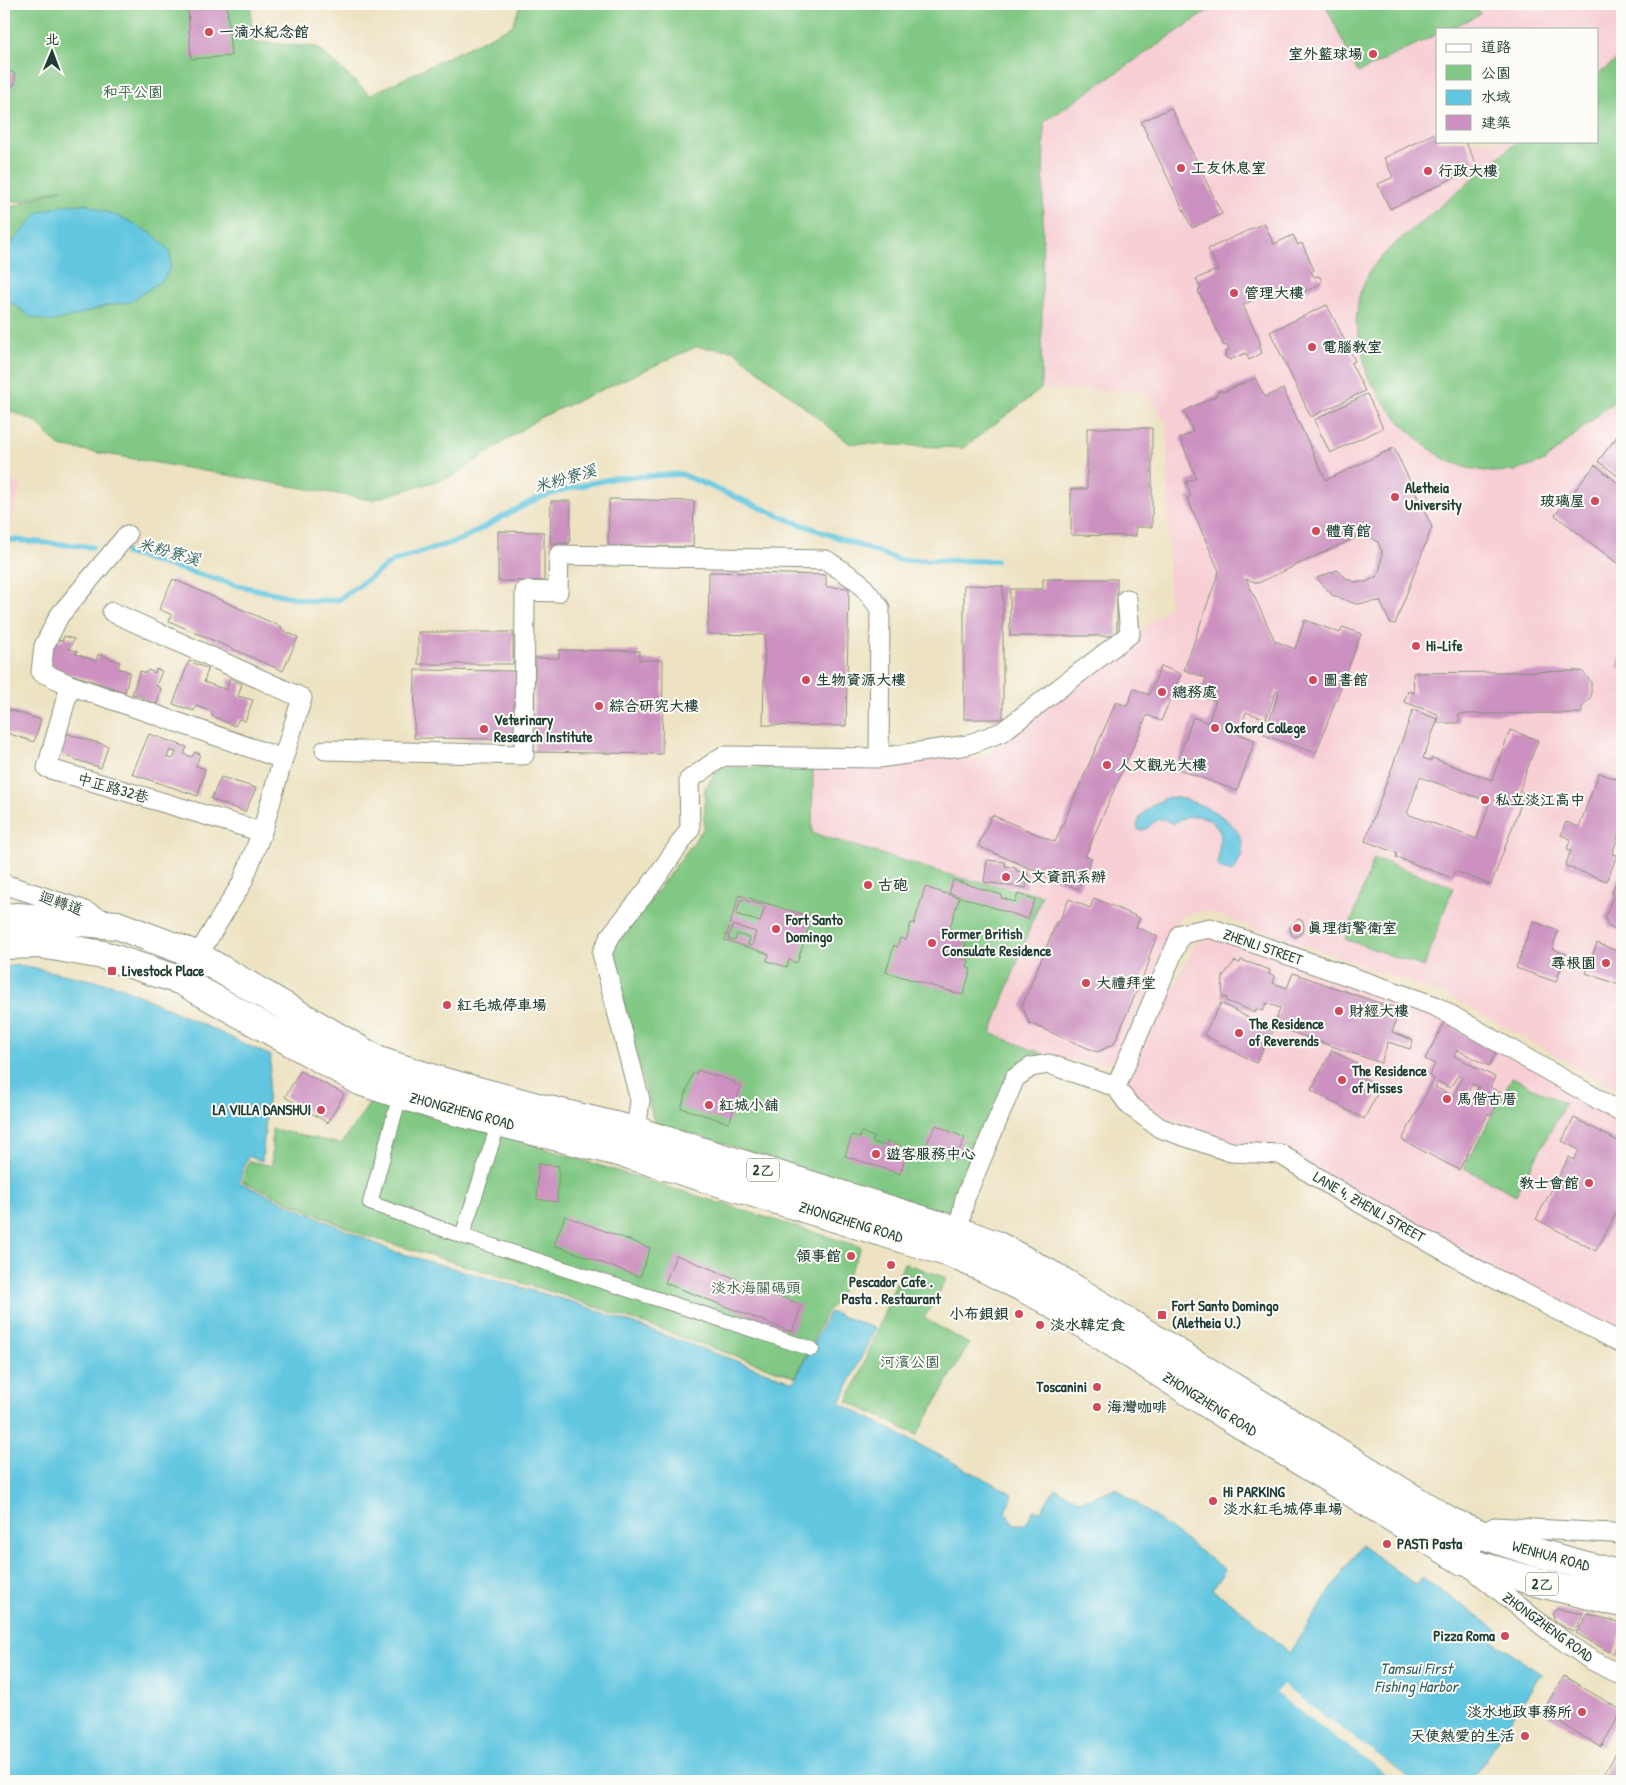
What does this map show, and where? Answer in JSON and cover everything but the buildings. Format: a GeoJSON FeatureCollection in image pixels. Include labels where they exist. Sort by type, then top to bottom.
{"type":"FeatureCollection","features":[{"type":"Feature","properties":{"kind":"main road","name":"ZHONGZHENG ROAD"},"geometry":{"type":"LineString","coordinates":[[4,918],[18,917],[117,925],[196,955],[379,1062],[436,1080],[636,1131],[954,1242],[986,1269],[1043,1298],[1219,1411],[1464,1561]]}},
{"type":"Feature","properties":{"kind":"main road","name":"ZHONGZHENG ROAD"},"geometry":{"type":"LineString","coordinates":[[4,946],[41,944],[103,955],[182,981],[362,1082],[446,1109],[630,1155],[954,1242],[996,1245],[1055,1276],[1449,1521],[1480,1535]]}},
{"type":"Feature","properties":{"kind":"main road","name":"WENHUA ROAD"},"geometry":{"type":"LineString","coordinates":[[1480,1535],[1537,1554],[1622,1575]]}},
{"type":"Feature","properties":{"kind":"main road","name":"WENHUA ROAD"},"geometry":{"type":"LineString","coordinates":[[1464,1561],[1548,1586],[1622,1603]]}},
{"type":"Feature","properties":{"kind":"street"},"geometry":{"type":"LineString","coordinates":[[127,535],[59,616],[44,646],[41,672],[70,685],[283,759]]}},
{"type":"Feature","properties":{"kind":"street"},"geometry":{"type":"LineString","coordinates":[[325,750],[524,756],[525,591],[558,592],[559,555],[826,560],[859,582],[880,608],[879,758]]}},
{"type":"Feature","properties":{"kind":"street"},"geometry":{"type":"LineString","coordinates":[[636,1131],[640,1100],[602,954],[611,935],[649,888],[690,830],[689,780],[723,756],[879,758],[967,745],[1002,732],[1130,634],[1127,599]]}},
{"type":"Feature","properties":{"kind":"street"},"geometry":{"type":"LineString","coordinates":[[112,612],[302,698],[262,832],[242,883],[196,955],[182,981]]}},
{"type":"Feature","properties":{"kind":"street","name":"中正路32巷"},"geometry":{"type":"LineString","coordinates":[[70,685],[47,768],[262,832]]}},
{"type":"Feature","properties":{"kind":"street","name":"迴轉道"},"geometry":{"type":"LineString","coordinates":[[4,884],[80,909],[117,925]]}},
{"type":"Feature","properties":{"kind":"street","name":"ZHENLI STREET"},"geometry":{"type":"LineString","coordinates":[[1116,1087],[1181,934],[1210,928],[1436,1006],[1622,1114]]}},
{"type":"Feature","properties":{"kind":"street"},"geometry":{"type":"LineString","coordinates":[[954,1242],[965,1198],[1015,1078],[1031,1067],[1049,1064],[1116,1087]]}},
{"type":"Feature","properties":{"kind":"street","name":"LANE 4, ZHENLI STREET"},"geometry":{"type":"LineString","coordinates":[[1116,1087],[1129,1105],[1160,1128],[1231,1152],[1280,1154],[1339,1191],[1482,1272],[1622,1343]]}},
{"type":"Feature","properties":{"kind":"street"},"geometry":{"type":"LineString","coordinates":[[397,1106],[370,1203],[462,1236],[812,1349]]}},
{"type":"Feature","properties":{"kind":"street"},"geometry":{"type":"LineString","coordinates":[[462,1236],[499,1122]]}},
{"type":"Feature","properties":{"kind":"street"},"geometry":{"type":"LineString","coordinates":[[1464,1561],[1480,1535],[1495,1527],[1622,1535]]}},
{"type":"Feature","properties":{"kind":"street","name":"ZHONGZHENG ROAD"},"geometry":{"type":"LineString","coordinates":[[1464,1561],[1548,1630],[1588,1658],[1622,1676]]}},
{"type":"Feature","properties":{"kind":"shaded area","name":"Aletheia University"},"geometry":{"type":"Polygon","coordinates":[[[1218,4],[1622,4],[1622,1093],[1451,997],[1207,911],[1181,915],[1121,1057],[1100,1065],[1045,1055],[991,1033],[1042,895],[960,878],[812,833],[813,769],[982,757],[1169,607],[1167,422],[1143,391],[1041,389],[1044,122],[1218,4]]]}},
{"type":"Feature","properties":{"kind":"shaded area"},"geometry":{"type":"Polygon","coordinates":[[[4,476],[21,485],[11,526],[4,525],[4,476]]]}},
{"type":"Feature","properties":{"kind":"shaded area"},"geometry":{"type":"Polygon","coordinates":[[[1216,936],[1432,1010],[1622,1116],[1622,1329],[1620,1334],[1524,1288],[1346,1188],[1228,1144],[1162,1115],[1124,1086],[1196,942],[1216,936]]]}},
{"type":"Feature","properties":{"kind":"green space","name":"和平公園"},"geometry":{"type":"Polygon","coordinates":[[[4,4],[251,4],[252,42],[317,47],[370,95],[512,26],[521,4],[1218,4],[1044,122],[1041,389],[963,448],[849,443],[733,350],[696,347],[539,418],[453,476],[372,500],[59,446],[36,422],[4,408],[4,210],[63,188],[22,201],[4,201],[4,4]]]}},
{"type":"Feature","properties":{"kind":"green space","name":"室外籃球場"},"geometry":{"type":"Polygon","coordinates":[[[1325,4],[1475,4],[1480,14],[1451,28],[1436,28],[1436,34],[1358,73],[1325,4]]]}},
{"type":"Feature","properties":{"kind":"green space"},"geometry":{"type":"Polygon","coordinates":[[[1622,56],[1622,395],[1543,462],[1516,471],[1491,472],[1468,468],[1446,460],[1423,444],[1403,425],[1383,401],[1367,375],[1356,322],[1359,296],[1370,270],[1389,249],[1517,142],[1598,142],[1598,74],[1622,56]]]}},
{"type":"Feature","properties":{"kind":"green space"},"geometry":{"type":"Polygon","coordinates":[[[720,767],[813,769],[812,833],[960,878],[1042,895],[991,1033],[1045,1055],[1016,1071],[950,1211],[946,1213],[654,1122],[611,952],[704,828],[705,788],[720,767]]]}},
{"type":"Feature","properties":{"kind":"green space"},"geometry":{"type":"Polygon","coordinates":[[[1374,858],[1453,887],[1424,967],[1345,939],[1374,858]]]}},
{"type":"Feature","properties":{"kind":"green space"},"geometry":{"type":"Polygon","coordinates":[[[1512,1077],[1565,1104],[1516,1195],[1464,1168],[1512,1077]]]}},
{"type":"Feature","properties":{"kind":"green space","name":"淡水海關碼頭"},"geometry":{"type":"Polygon","coordinates":[[[372,1100],[495,1133],[861,1247],[836,1302],[826,1312],[796,1377],[559,1294],[363,1235],[242,1181],[249,1161],[272,1166],[272,1129],[341,1144],[372,1100]]]}},
{"type":"Feature","properties":{"kind":"green space","name":"河濱公園"},"geometry":{"type":"Polygon","coordinates":[[[904,1263],[947,1278],[924,1318],[969,1344],[917,1435],[847,1401],[859,1376],[904,1263]]]}},
{"type":"Feature","properties":{"kind":"water"},"geometry":{"type":"Polygon","coordinates":[[[86,204],[127,220],[154,235],[170,251],[170,267],[164,279],[130,302],[108,305],[50,322],[29,316],[15,305],[4,300],[4,256],[8,247],[39,212],[63,205],[86,204]]]}},
{"type":"Feature","properties":{"kind":"water"},"geometry":{"type":"Polygon","coordinates":[[[1169,797],[1180,798],[1206,807],[1230,823],[1238,833],[1242,844],[1241,856],[1232,872],[1221,869],[1218,865],[1220,832],[1211,821],[1205,818],[1193,816],[1173,824],[1161,819],[1145,829],[1139,830],[1137,826],[1145,811],[1169,797]]]}},
{"type":"Feature","properties":{"kind":"water","name":"Tamsui First Fishing Harbor"},"geometry":{"type":"Polygon","coordinates":[[[20,965],[119,986],[271,1056],[262,1161],[248,1156],[239,1182],[392,1251],[576,1303],[794,1382],[829,1312],[875,1328],[840,1403],[1013,1494],[1005,1512],[1014,1524],[1026,1524],[1033,1510],[1041,1511],[1055,1488],[1081,1501],[1116,1488],[1225,1570],[1212,1589],[1246,1614],[1289,1653],[1361,1545],[1416,1585],[1421,1577],[1499,1631],[1493,1641],[1541,1674],[1471,1781],[1414,1781],[1282,1686],[1276,1693],[1395,1781],[4,1781],[4,967],[20,965]]]}},
{"type":"Feature","properties":{"kind":"pier"},"geometry":{"type":"Polygon","coordinates":[[[1282,1685],[1414,1781],[1410,1781],[1282,1689],[1279,1693],[1397,1781],[1395,1781],[1275,1693],[1282,1685]]]}},
{"type":"Feature","properties":{"kind":"waterway","name":"米粉寮溪"},"geometry":{"type":"LineString","coordinates":[[126,553],[236,585],[310,601],[338,600],[393,561],[460,540],[536,499],[566,489],[615,478],[681,474],[792,521],[899,560],[996,561]]}},
{"type":"Feature","properties":{"kind":"waterway","name":"米粉寮溪"},"geometry":{"type":"LineString","coordinates":[[4,539],[92,547]]}},
{"type":"Feature","properties":{"kind":"place","name":"一滴水紀念館"},"geometry":{"type":"Point","coordinates":[209,32]}},
{"type":"Feature","properties":{"kind":"place","name":"室外籃球場"},"geometry":{"type":"Point","coordinates":[1373,54]}},
{"type":"Feature","properties":{"kind":"place","name":"工友休息室"},"geometry":{"type":"Point","coordinates":[1181,168]}},
{"type":"Feature","properties":{"kind":"place","name":"行政大樓"},"geometry":{"type":"Point","coordinates":[1428,171]}},
{"type":"Feature","properties":{"kind":"place","name":"管理大樓"},"geometry":{"type":"Point","coordinates":[1234,293]}},
{"type":"Feature","properties":{"kind":"place","name":"電腦教室"},"geometry":{"type":"Point","coordinates":[1312,347]}},
{"type":"Feature","properties":{"kind":"place","name":"Aletheia University"},"geometry":{"type":"Point","coordinates":[1395,497]}},
{"type":"Feature","properties":{"kind":"place","name":"玻璃屋"},"geometry":{"type":"Point","coordinates":[1595,501]}},
{"type":"Feature","properties":{"kind":"place","name":"體育館"},"geometry":{"type":"Point","coordinates":[1316,531]}},
{"type":"Feature","properties":{"kind":"place","name":"Hi-Life"},"geometry":{"type":"Point","coordinates":[1416,646]}},
{"type":"Feature","properties":{"kind":"place","name":"生物資源大樓"},"geometry":{"type":"Point","coordinates":[806,680]}},
{"type":"Feature","properties":{"kind":"place","name":"圖書館"},"geometry":{"type":"Point","coordinates":[1313,680]}},
{"type":"Feature","properties":{"kind":"place","name":"總務處"},"geometry":{"type":"Point","coordinates":[1162,692]}},
{"type":"Feature","properties":{"kind":"place","name":"綜合研究大樓"},"geometry":{"type":"Point","coordinates":[599,706]}},
{"type":"Feature","properties":{"kind":"place","name":"Oxford College"},"geometry":{"type":"Point","coordinates":[1215,728]}},
{"type":"Feature","properties":{"kind":"place","name":"Veterinary Research Institute"},"geometry":{"type":"Point","coordinates":[484,729]}},
{"type":"Feature","properties":{"kind":"place","name":"人文觀光大樓"},"geometry":{"type":"Point","coordinates":[1107,765]}},
{"type":"Feature","properties":{"kind":"place","name":"私立淡江高中"},"geometry":{"type":"Point","coordinates":[1485,800]}},
{"type":"Feature","properties":{"kind":"place","name":"人文資訊系辦"},"geometry":{"type":"Point","coordinates":[1006,877]}},
{"type":"Feature","properties":{"kind":"place","name":"古砲"},"geometry":{"type":"Point","coordinates":[868,885]}},
{"type":"Feature","properties":{"kind":"place","name":"真理街警衛室"},"geometry":{"type":"Point","coordinates":[1297,928]}},
{"type":"Feature","properties":{"kind":"place","name":"Fort Santo Domingo"},"geometry":{"type":"Point","coordinates":[776,929]}},
{"type":"Feature","properties":{"kind":"place","name":"Former British Consulate Residence"},"geometry":{"type":"Point","coordinates":[932,943]}},
{"type":"Feature","properties":{"kind":"place","name":"尋根園"},"geometry":{"type":"Point","coordinates":[1606,963]}},
{"type":"Feature","properties":{"kind":"place","name":"Livestock Place"},"geometry":{"type":"Point","coordinates":[112,971]}},
{"type":"Feature","properties":{"kind":"place","name":"大禮拜堂"},"geometry":{"type":"Point","coordinates":[1086,983]}},
{"type":"Feature","properties":{"kind":"place","name":"紅毛城停車場"},"geometry":{"type":"Point","coordinates":[447,1005]}},
{"type":"Feature","properties":{"kind":"place","name":"財經大樓"},"geometry":{"type":"Point","coordinates":[1339,1011]}},
{"type":"Feature","properties":{"kind":"place","name":"The Residence of Reverends"},"geometry":{"type":"Point","coordinates":[1239,1033]}},
{"type":"Feature","properties":{"kind":"place","name":"The Residence of Misses"},"geometry":{"type":"Point","coordinates":[1342,1080]}},
{"type":"Feature","properties":{"kind":"place","name":"馬偕古厝"},"geometry":{"type":"Point","coordinates":[1447,1099]}},
{"type":"Feature","properties":{"kind":"place","name":"紅城小舖"},"geometry":{"type":"Point","coordinates":[709,1105]}},
{"type":"Feature","properties":{"kind":"place","name":"LA VILLA DANSHUI"},"geometry":{"type":"Point","coordinates":[321,1110]}},
{"type":"Feature","properties":{"kind":"place","name":"遊客服務中心"},"geometry":{"type":"Point","coordinates":[876,1154]}},
{"type":"Feature","properties":{"kind":"place","name":"教士會館"},"geometry":{"type":"Point","coordinates":[1589,1183]}},
{"type":"Feature","properties":{"kind":"place","name":"領事館"},"geometry":{"type":"Point","coordinates":[851,1256]}},
{"type":"Feature","properties":{"kind":"place","name":"Pescador Cafe . Pasta . Restaurant"},"geometry":{"type":"Point","coordinates":[891,1265]}},
{"type":"Feature","properties":{"kind":"place","name":"小布鋇鋇"},"geometry":{"type":"Point","coordinates":[1019,1314]}},
{"type":"Feature","properties":{"kind":"place","name":"Fort Santo Domingo (Aletheia U.)"},"geometry":{"type":"Point","coordinates":[1162,1315]}},
{"type":"Feature","properties":{"kind":"place","name":"淡水韓定食"},"geometry":{"type":"Point","coordinates":[1040,1325]}},
{"type":"Feature","properties":{"kind":"place","name":"Toscanini"},"geometry":{"type":"Point","coordinates":[1097,1387]}},
{"type":"Feature","properties":{"kind":"place","name":"海灣咖啡"},"geometry":{"type":"Point","coordinates":[1097,1407]}},
{"type":"Feature","properties":{"kind":"place","name":"Hi PARKING 淡水紅毛城停車場"},"geometry":{"type":"Point","coordinates":[1213,1501]}},
{"type":"Feature","properties":{"kind":"place","name":"PASTi Pasta"},"geometry":{"type":"Point","coordinates":[1387,1544]}},
{"type":"Feature","properties":{"kind":"place","name":"Pizza Roma"},"geometry":{"type":"Point","coordinates":[1505,1636]}},
{"type":"Feature","properties":{"kind":"place","name":"淡水地政事務所"},"geometry":{"type":"Point","coordinates":[1582,1712]}},
{"type":"Feature","properties":{"kind":"place","name":"天使熱愛的生活"},"geometry":{"type":"Point","coordinates":[1525,1736]}}]}
